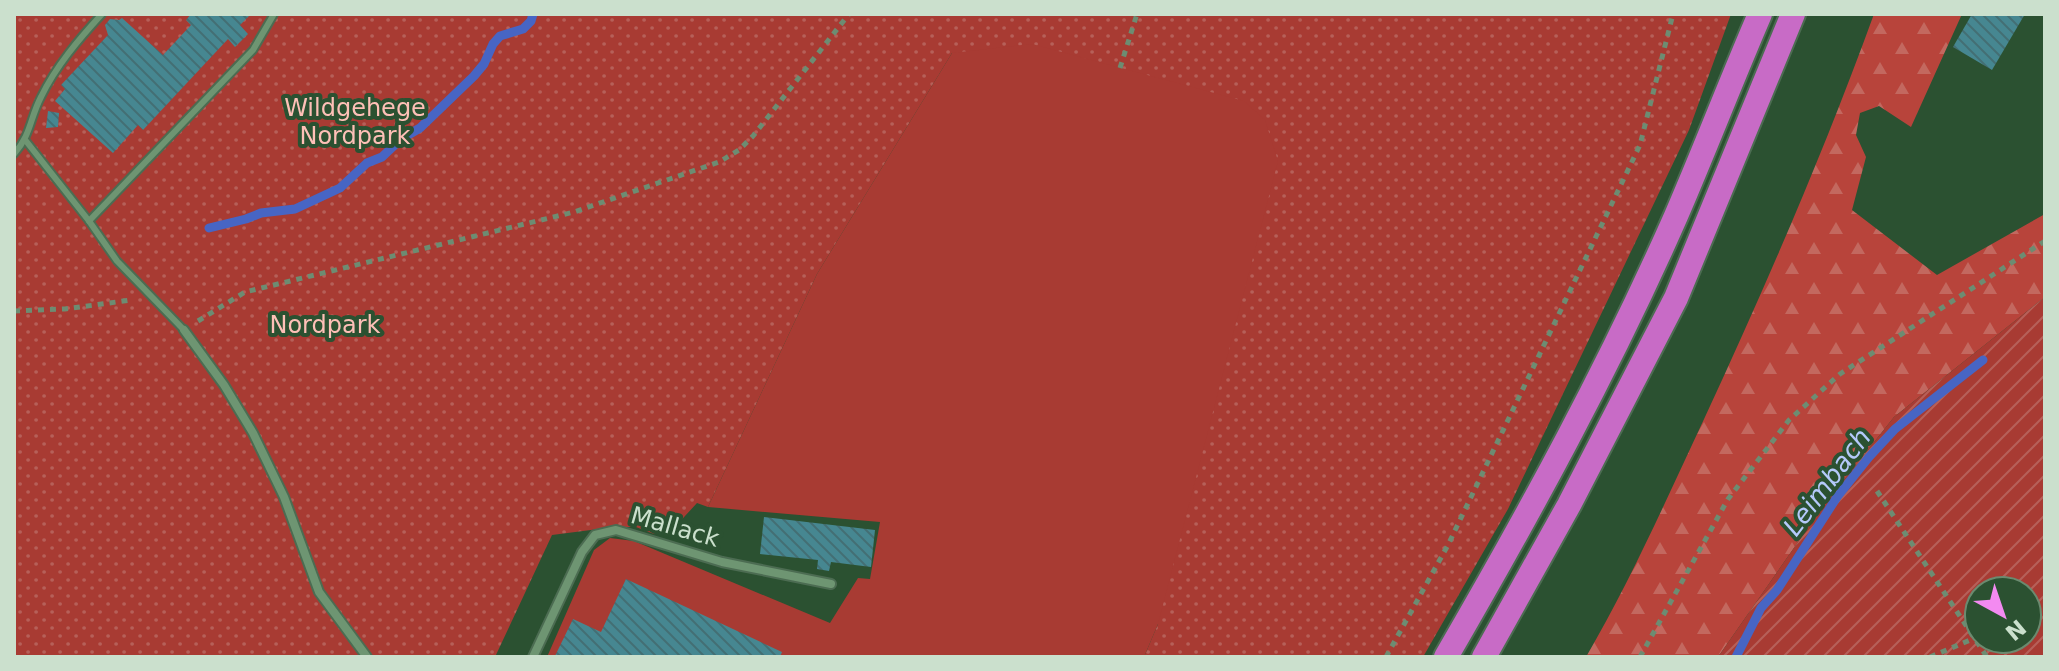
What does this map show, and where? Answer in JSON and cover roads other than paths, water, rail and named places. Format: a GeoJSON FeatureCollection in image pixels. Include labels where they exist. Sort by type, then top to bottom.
{"type":"FeatureCollection","features":[{"type":"Feature","properties":{"kind":"highway"},"geometry":{"type":"LineString","coordinates":[[1446,657],[1548,476],[1618,339],[1675,216],[1760,14]]}},
{"type":"Feature","properties":{"kind":"highway"},"geometry":{"type":"LineString","coordinates":[[1484,657],[1569,505],[1676,298],[1793,14]]}},
{"type":"Feature","properties":{"kind":"street"},"geometry":{"type":"LineString","coordinates":[[184,330],[224,385],[253,433],[284,497],[319,592],[367,657]]}},
{"type":"Feature","properties":{"kind":"street","name":"Mallack"},"geometry":{"type":"LineString","coordinates":[[533,657],[582,552],[595,535],[616,530],[722,562],[831,584]]}},
{"type":"Feature","properties":{"kind":"lane"},"geometry":{"type":"LineString","coordinates":[[14,154],[26,141],[41,96],[72,46],[102,14]]}},
{"type":"Feature","properties":{"kind":"lane"},"geometry":{"type":"LineString","coordinates":[[89,221],[253,50],[274,14]]}},
{"type":"Feature","properties":{"kind":"lane"},"geometry":{"type":"LineString","coordinates":[[26,141],[117,261],[184,330]]}},
{"type":"Feature","properties":{"kind":"waterway"},"geometry":{"type":"LineString","coordinates":[[209,228],[261,213],[295,209],[340,188],[367,163],[382,157],[401,139],[420,128],[474,76],[500,36],[523,29],[533,14]]}},
{"type":"Feature","properties":{"kind":"waterway","name":"Leimbach"},"geometry":{"type":"LineString","coordinates":[[1736,657],[1761,608],[1777,590],[1837,497],[1869,457],[1895,429],[1983,360]]}},
{"type":"Feature","properties":{"kind":"park label","name":"Wildgehege Nordpark"},"geometry":{"type":"Point","coordinates":[355,122]}},
{"type":"Feature","properties":{"kind":"park label","name":"Nordpark"},"geometry":{"type":"Point","coordinates":[325,325]}}]}
